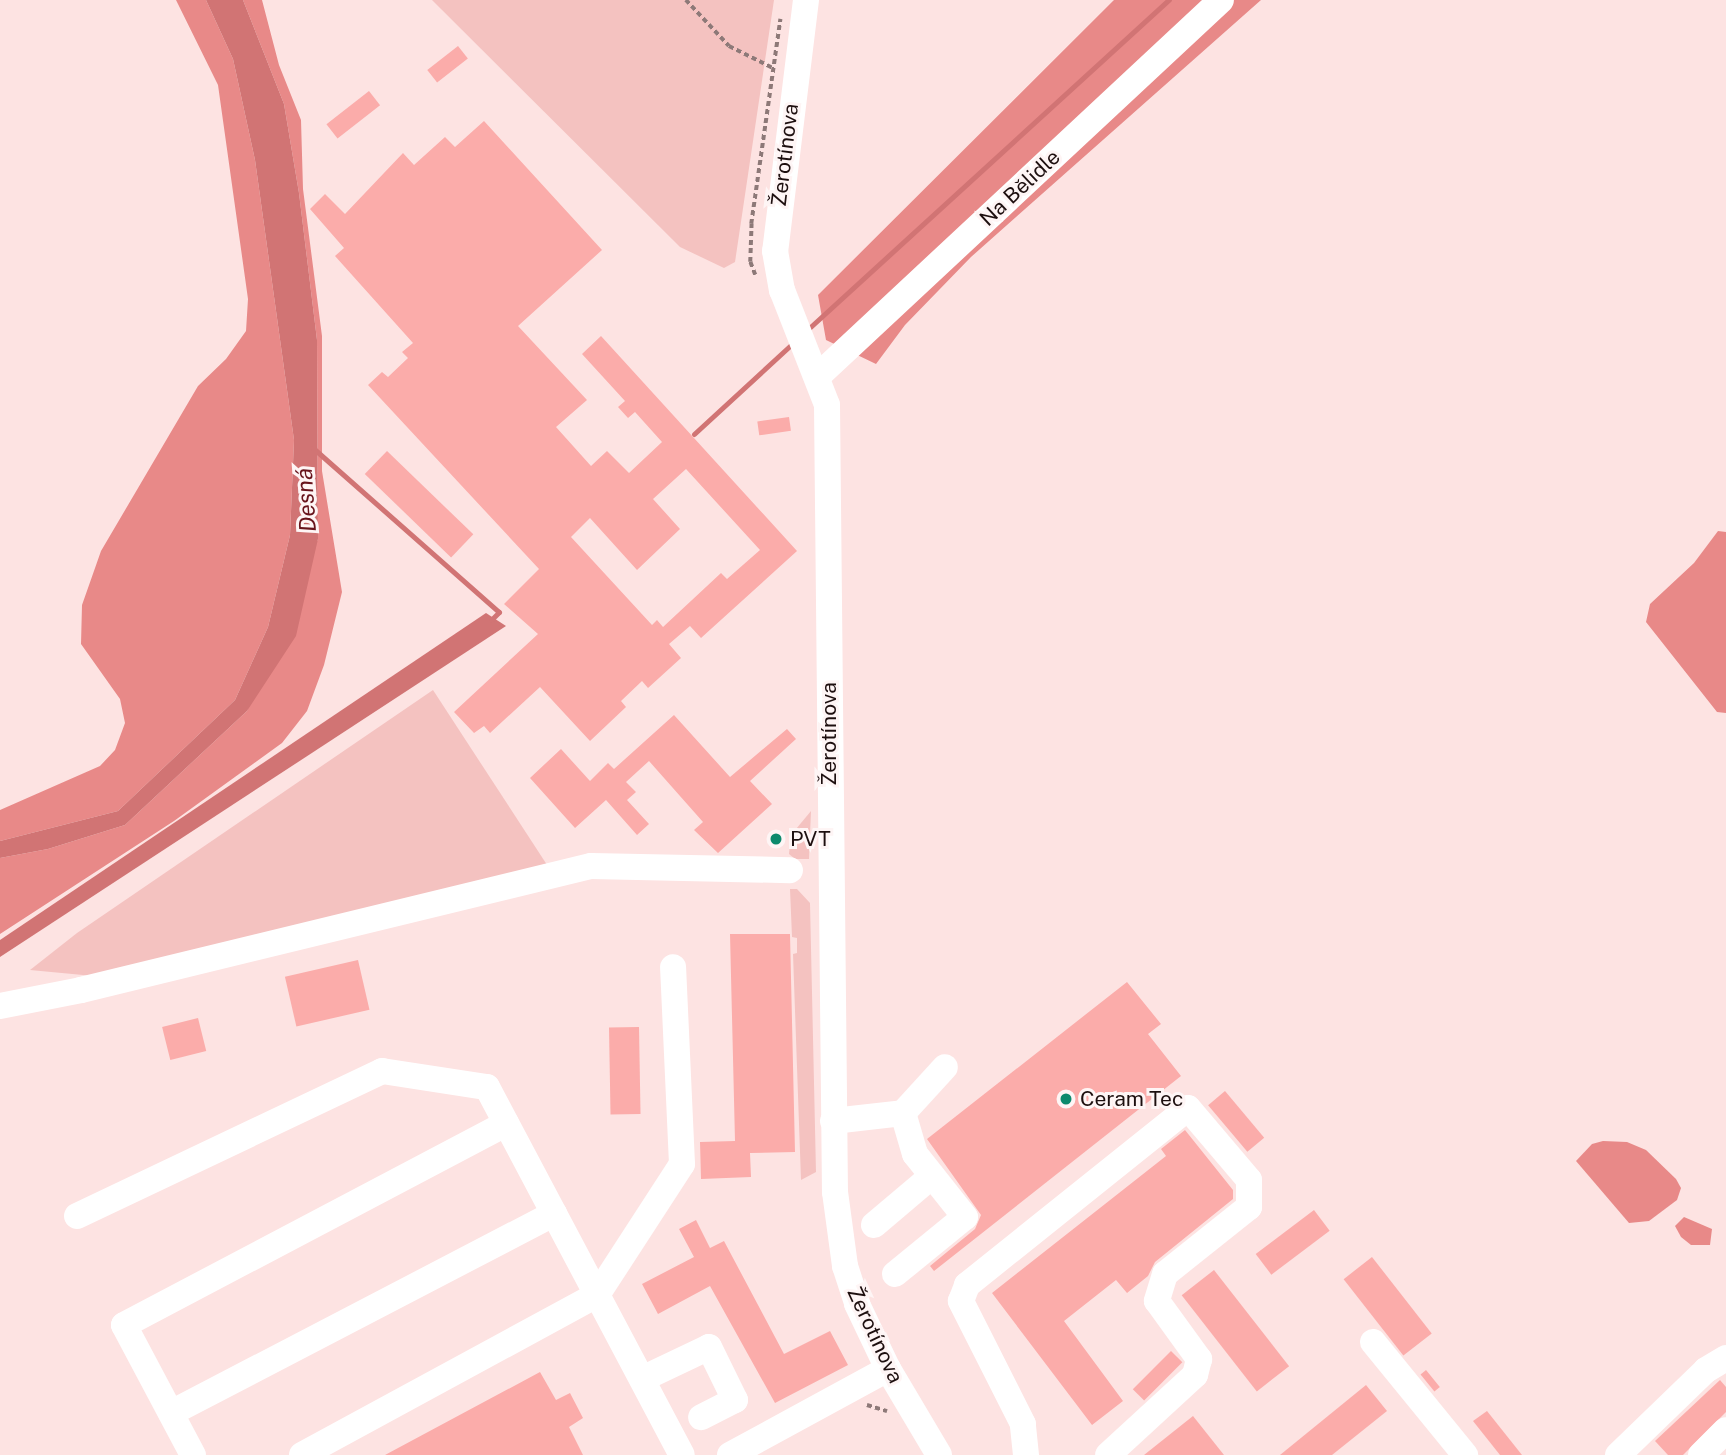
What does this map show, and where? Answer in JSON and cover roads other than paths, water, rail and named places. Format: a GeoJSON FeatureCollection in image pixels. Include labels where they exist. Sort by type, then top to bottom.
{"type":"FeatureCollection","features":[{"type":"Feature","properties":{"kind":"street","name":"Žerotínova"},"geometry":{"type":"LineString","coordinates":[[806,0],[775,251],[801,339],[818,376],[827,405],[835,1192],[845,1266],[888,1369],[939,1455]]}},
{"type":"Feature","properties":{"kind":"street","name":"Na Bělidle"},"geometry":{"type":"LineString","coordinates":[[818,376],[1222,0]]}},
{"type":"Feature","properties":{"kind":"street"},"geometry":{"type":"LineString","coordinates":[[0,1006],[81,990],[591,866],[790,870]]}},
{"type":"Feature","properties":{"kind":"street"},"geometry":{"type":"LineString","coordinates":[[302,1455],[597,1294],[682,1164],[673,967]]}},
{"type":"Feature","properties":{"kind":"street"},"geometry":{"type":"LineString","coordinates":[[833,1121],[903,1113],[945,1067]]}},
{"type":"Feature","properties":{"kind":"street"},"geometry":{"type":"LineString","coordinates":[[77,1216],[382,1071],[486,1087],[682,1455]]}},
{"type":"Feature","properties":{"kind":"street"},"geometry":{"type":"LineString","coordinates":[[1026,1455],[1023,1424],[961,1301],[967,1285],[1188,1108],[1249,1180],[1249,1207],[1161,1280],[1157,1301],[1199,1359],[1195,1375],[1108,1455]]}},
{"type":"Feature","properties":{"kind":"street"},"geometry":{"type":"LineString","coordinates":[[895,1274],[965,1217],[915,1154],[903,1113]]}},
{"type":"Feature","properties":{"kind":"street"},"geometry":{"type":"LineString","coordinates":[[193,1455],[124,1325],[506,1124]]}},
{"type":"Feature","properties":{"kind":"street"},"geometry":{"type":"LineString","coordinates":[[874,1225],[932,1176]]}},
{"type":"Feature","properties":{"kind":"street"},"geometry":{"type":"LineString","coordinates":[[171,1413],[554,1214]]}},
{"type":"Feature","properties":{"kind":"street"},"geometry":{"type":"LineString","coordinates":[[1373,1342],[1465,1455]]}},
{"type":"Feature","properties":{"kind":"street"},"geometry":{"type":"LineString","coordinates":[[642,1379],[709,1347],[734,1400],[701,1417]]}},
{"type":"Feature","properties":{"kind":"street"},"geometry":{"type":"LineString","coordinates":[[1618,1455],[1706,1370],[1726,1358]]}},
{"type":"Feature","properties":{"kind":"street"},"geometry":{"type":"LineString","coordinates":[[730,1455],[888,1369]]}},
{"type":"Feature","properties":{"kind":"street"},"geometry":{"type":"LineString","coordinates":[[1701,1455],[1726,1430]]}},
{"type":"Feature","properties":{"kind":"water","name":"Desná"},"geometry":{"type":"Polygon","coordinates":[[[206,0],[243,0],[284,104],[299,193],[317,340],[318,539],[296,636],[247,711],[125,825],[48,849],[0,858],[0,841],[118,811],[235,700],[268,627],[290,535],[294,440],[255,160],[233,59],[206,0]]]}},
{"type":"Feature","properties":{"kind":"water"},"geometry":{"type":"Polygon","coordinates":[[[486,613],[506,626],[0,957],[0,940],[486,613]]]}},
{"type":"Feature","properties":{"kind":"waterway"},"geometry":{"type":"LineString","coordinates":[[807,330],[1169,0]]}},
{"type":"Feature","properties":{"kind":"waterway"},"geometry":{"type":"LineString","coordinates":[[694,434],[795,341]]}},
{"type":"Feature","properties":{"kind":"waterway","name":"Desná"},"geometry":{"type":"LineString","coordinates":[[313,448],[499,612],[491,620]]}},
{"type":"Feature","properties":{"kind":"place","name":"PVT"},"geometry":{"type":"Point","coordinates":[776,839]}},
{"type":"Feature","properties":{"kind":"place","name":"Ceram Tec"},"geometry":{"type":"Point","coordinates":[1066,1099]}}]}
